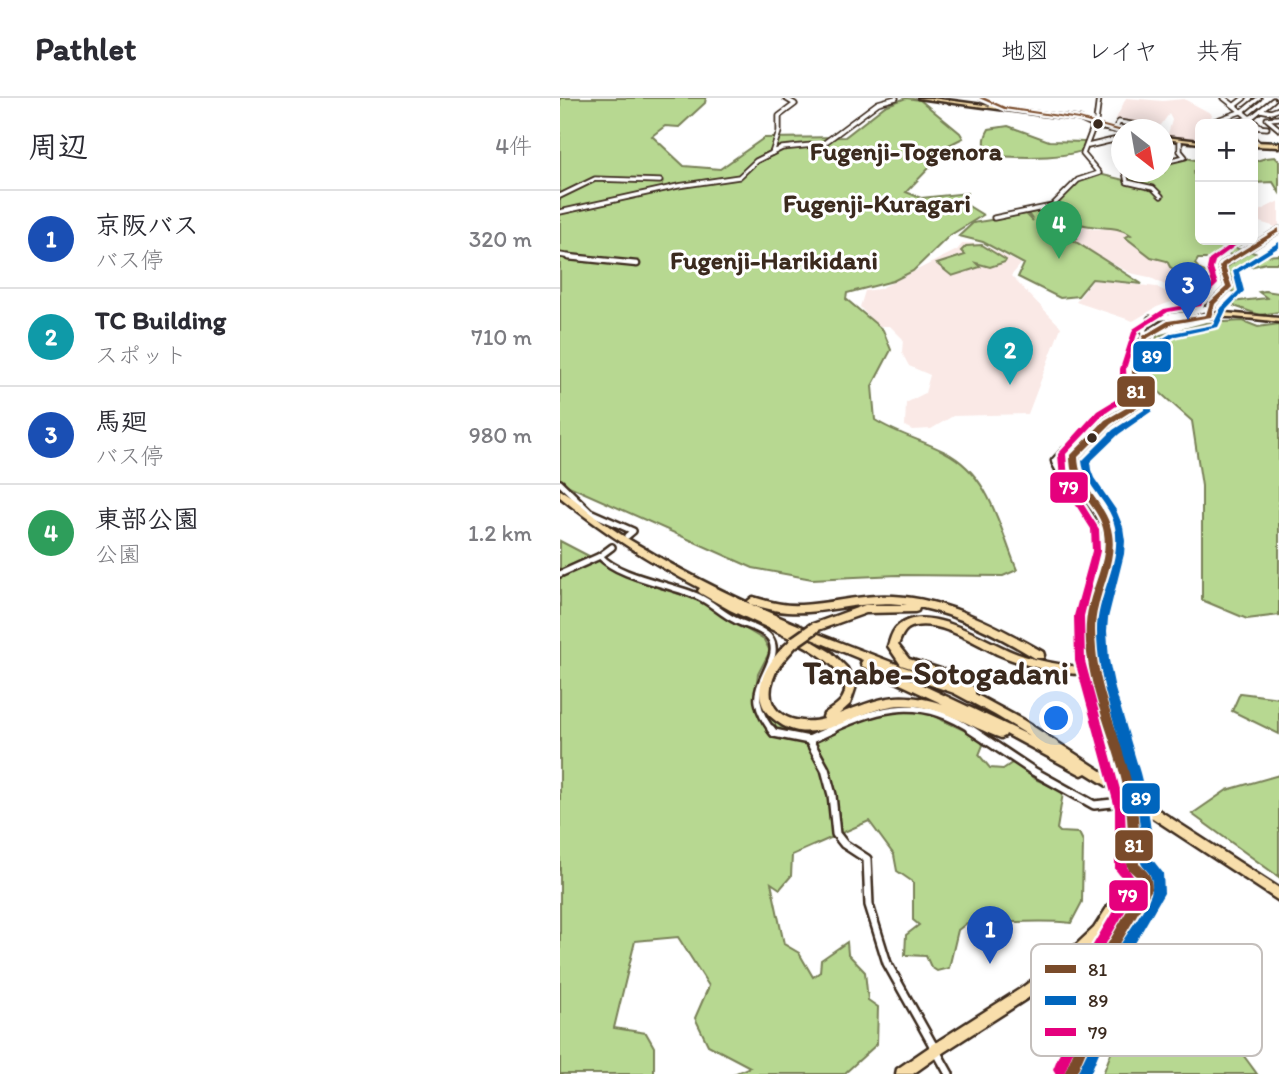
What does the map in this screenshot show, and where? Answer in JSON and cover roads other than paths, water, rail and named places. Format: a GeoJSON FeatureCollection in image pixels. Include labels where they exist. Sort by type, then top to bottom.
{"type":"FeatureCollection","features":[{"type":"Feature","properties":{"kind":"highway"},"geometry":{"type":"LineString","coordinates":[[560,495],[621,543],[820,649],[840,666],[849,681],[849,694],[841,708],[823,720],[795,721],[777,712],[771,701],[774,674],[796,643]]}},
{"type":"Feature","properties":{"kind":"highway"},"geometry":{"type":"LineString","coordinates":[[684,578],[763,605],[793,611],[877,599],[926,604],[973,621],[1040,659]]}},
{"type":"Feature","properties":{"kind":"highway"},"geometry":{"type":"LineString","coordinates":[[684,578],[858,653],[946,685],[1014,718],[1279,893]]}},
{"type":"Feature","properties":{"kind":"highway"},"geometry":{"type":"LineString","coordinates":[[684,578],[982,717],[1099,780]]}},
{"type":"Feature","properties":{"kind":"highway"},"geometry":{"type":"LineString","coordinates":[[1040,659],[937,617],[916,612],[866,613],[817,629],[796,643],[773,666],[765,688],[768,707],[789,724],[819,726],[882,701],[917,701],[982,725],[1116,787]]}},
{"type":"Feature","properties":{"kind":"highway"},"geometry":{"type":"LineString","coordinates":[[982,702],[956,678],[905,662],[893,646],[899,631],[913,622],[933,622],[1017,658],[1040,659],[1094,669]]}},
{"type":"Feature","properties":{"kind":"main road"},"geometry":{"type":"LineString","coordinates":[[920,98],[1080,119],[1111,129]]}},
{"type":"Feature","properties":{"kind":"main road"},"geometry":{"type":"LineString","coordinates":[[1174,140],[1195,142]]}},
{"type":"Feature","properties":{"kind":"main road"},"geometry":{"type":"LineString","coordinates":[[1258,142],[1279,145]]}},
{"type":"Feature","properties":{"kind":"main road"},"geometry":{"type":"LineString","coordinates":[[1210,311],[1229,286],[1222,267],[1224,264],[1279,230]]}},
{"type":"Feature","properties":{"kind":"main road"},"geometry":{"type":"LineString","coordinates":[[1086,944],[1110,918],[1133,866],[1139,803],[1094,669],[1090,628],[1111,545],[1104,518],[1074,476],[1072,463],[1077,452],[1108,422],[1136,405],[1135,371],[1145,337],[1170,321],[1210,311],[1279,320]]}},
{"type":"Feature","properties":{"kind":"main road"},"geometry":{"type":"LineString","coordinates":[[901,1074],[935,1048],[1031,986]]}},
{"type":"Feature","properties":{"kind":"street"},"geometry":{"type":"LineString","coordinates":[[772,153],[779,132],[779,116],[795,104],[785,98]]}},
{"type":"Feature","properties":{"kind":"street"},"geometry":{"type":"LineString","coordinates":[[560,212],[739,177],[752,164],[787,146],[823,144],[878,103],[896,98]]}},
{"type":"Feature","properties":{"kind":"street"},"geometry":{"type":"LineString","coordinates":[[981,98],[998,107]]}},
{"type":"Feature","properties":{"kind":"street"},"geometry":{"type":"LineString","coordinates":[[994,218],[1052,206],[1078,180],[1099,173],[1084,158],[1091,127],[1096,121],[1099,98]]}},
{"type":"Feature","properties":{"kind":"street"},"geometry":{"type":"LineString","coordinates":[[1235,105],[1244,98]]}},
{"type":"Feature","properties":{"kind":"street"},"geometry":{"type":"LineString","coordinates":[[1220,119],[1243,111],[1259,98]]}},
{"type":"Feature","properties":{"kind":"street"},"geometry":{"type":"LineString","coordinates":[[1227,99],[1261,127],[1267,128]]}},
{"type":"Feature","properties":{"kind":"street"},"geometry":{"type":"LineString","coordinates":[[1245,119],[1261,110],[1271,99],[1279,102]]}},
{"type":"Feature","properties":{"kind":"street"},"geometry":{"type":"LineString","coordinates":[[1261,110],[1271,112],[1279,109]]}},
{"type":"Feature","properties":{"kind":"street"},"geometry":{"type":"LineString","coordinates":[[1278,119],[1267,118],[1278,131]]}},
{"type":"Feature","properties":{"kind":"street"},"geometry":{"type":"LineString","coordinates":[[1088,146],[1111,141]]}},
{"type":"Feature","properties":{"kind":"street"},"geometry":{"type":"LineString","coordinates":[[1174,160],[1185,157],[1180,151],[1180,142]]}},
{"type":"Feature","properties":{"kind":"street"},"geometry":{"type":"LineString","coordinates":[[560,196],[595,179],[660,181],[658,188],[640,195]]}},
{"type":"Feature","properties":{"kind":"street"},"geometry":{"type":"LineString","coordinates":[[1127,182],[1153,188],[1161,196]]}},
{"type":"Feature","properties":{"kind":"street"},"geometry":{"type":"LineString","coordinates":[[560,255],[596,262],[637,264]]}},
{"type":"Feature","properties":{"kind":"street"},"geometry":{"type":"LineString","coordinates":[[1074,476],[1059,474],[1054,461],[1064,450],[1077,452]]}},
{"type":"Feature","properties":{"kind":"street"},"geometry":{"type":"LineString","coordinates":[[560,483],[590,512],[633,531],[627,536]]}},
{"type":"Feature","properties":{"kind":"street"},"geometry":{"type":"LineString","coordinates":[[560,574],[600,556],[612,547]]}},
{"type":"Feature","properties":{"kind":"street"},"geometry":{"type":"LineString","coordinates":[[600,556],[617,567],[702,598],[734,620],[766,634],[774,643],[775,652],[758,685],[755,699],[757,711],[774,733],[809,740],[865,714],[905,706],[920,708],[966,726],[1032,771],[1094,805],[1139,803]]}},
{"type":"Feature","properties":{"kind":"street"},"geometry":{"type":"LineString","coordinates":[[809,740],[825,769],[832,795],[836,834],[844,844],[867,859],[869,905],[887,963],[949,1074]]}},
{"type":"Feature","properties":{"kind":"street"},"geometry":{"type":"LineString","coordinates":[[1114,944],[1146,890],[1146,878],[1133,866]]}},
{"type":"Feature","properties":{"kind":"street"},"geometry":{"type":"LineString","coordinates":[[1070,1074],[1078,1056]]}},
{"type":"Feature","properties":{"kind":"waterway"},"geometry":{"type":"LineString","coordinates":[[1183,141],[1195,140]]}},
{"type":"Feature","properties":{"kind":"waterway"},"geometry":{"type":"LineString","coordinates":[[1258,141],[1279,141]]}},
{"type":"Feature","properties":{"kind":"place","name":"東部公園"},"geometry":{"type":"Point","coordinates":[1059,259]}},
{"type":"Feature","properties":{"kind":"place","name":"馬廻"},"geometry":{"type":"Point","coordinates":[1188,320]}},
{"type":"Feature","properties":{"kind":"place","name":"TC Building"},"geometry":{"type":"Point","coordinates":[1010,385]}},
{"type":"Feature","properties":{"kind":"place","name":"京阪バス"},"geometry":{"type":"Point","coordinates":[990,964]}},
{"type":"Feature","properties":{"kind":"district","name":"Fugenji-Togenora"},"geometry":{"type":"Point","coordinates":[906,151]}},
{"type":"Feature","properties":{"kind":"district","name":"Fugenji-Kuragari"},"geometry":{"type":"Point","coordinates":[877,203]}},
{"type":"Feature","properties":{"kind":"district","name":"Fugenji-Harikidani"},"geometry":{"type":"Point","coordinates":[774,260]}},
{"type":"Feature","properties":{"kind":"district","name":"Tanabe-Sotogadani"},"geometry":{"type":"Point","coordinates":[936,673]}}]}
